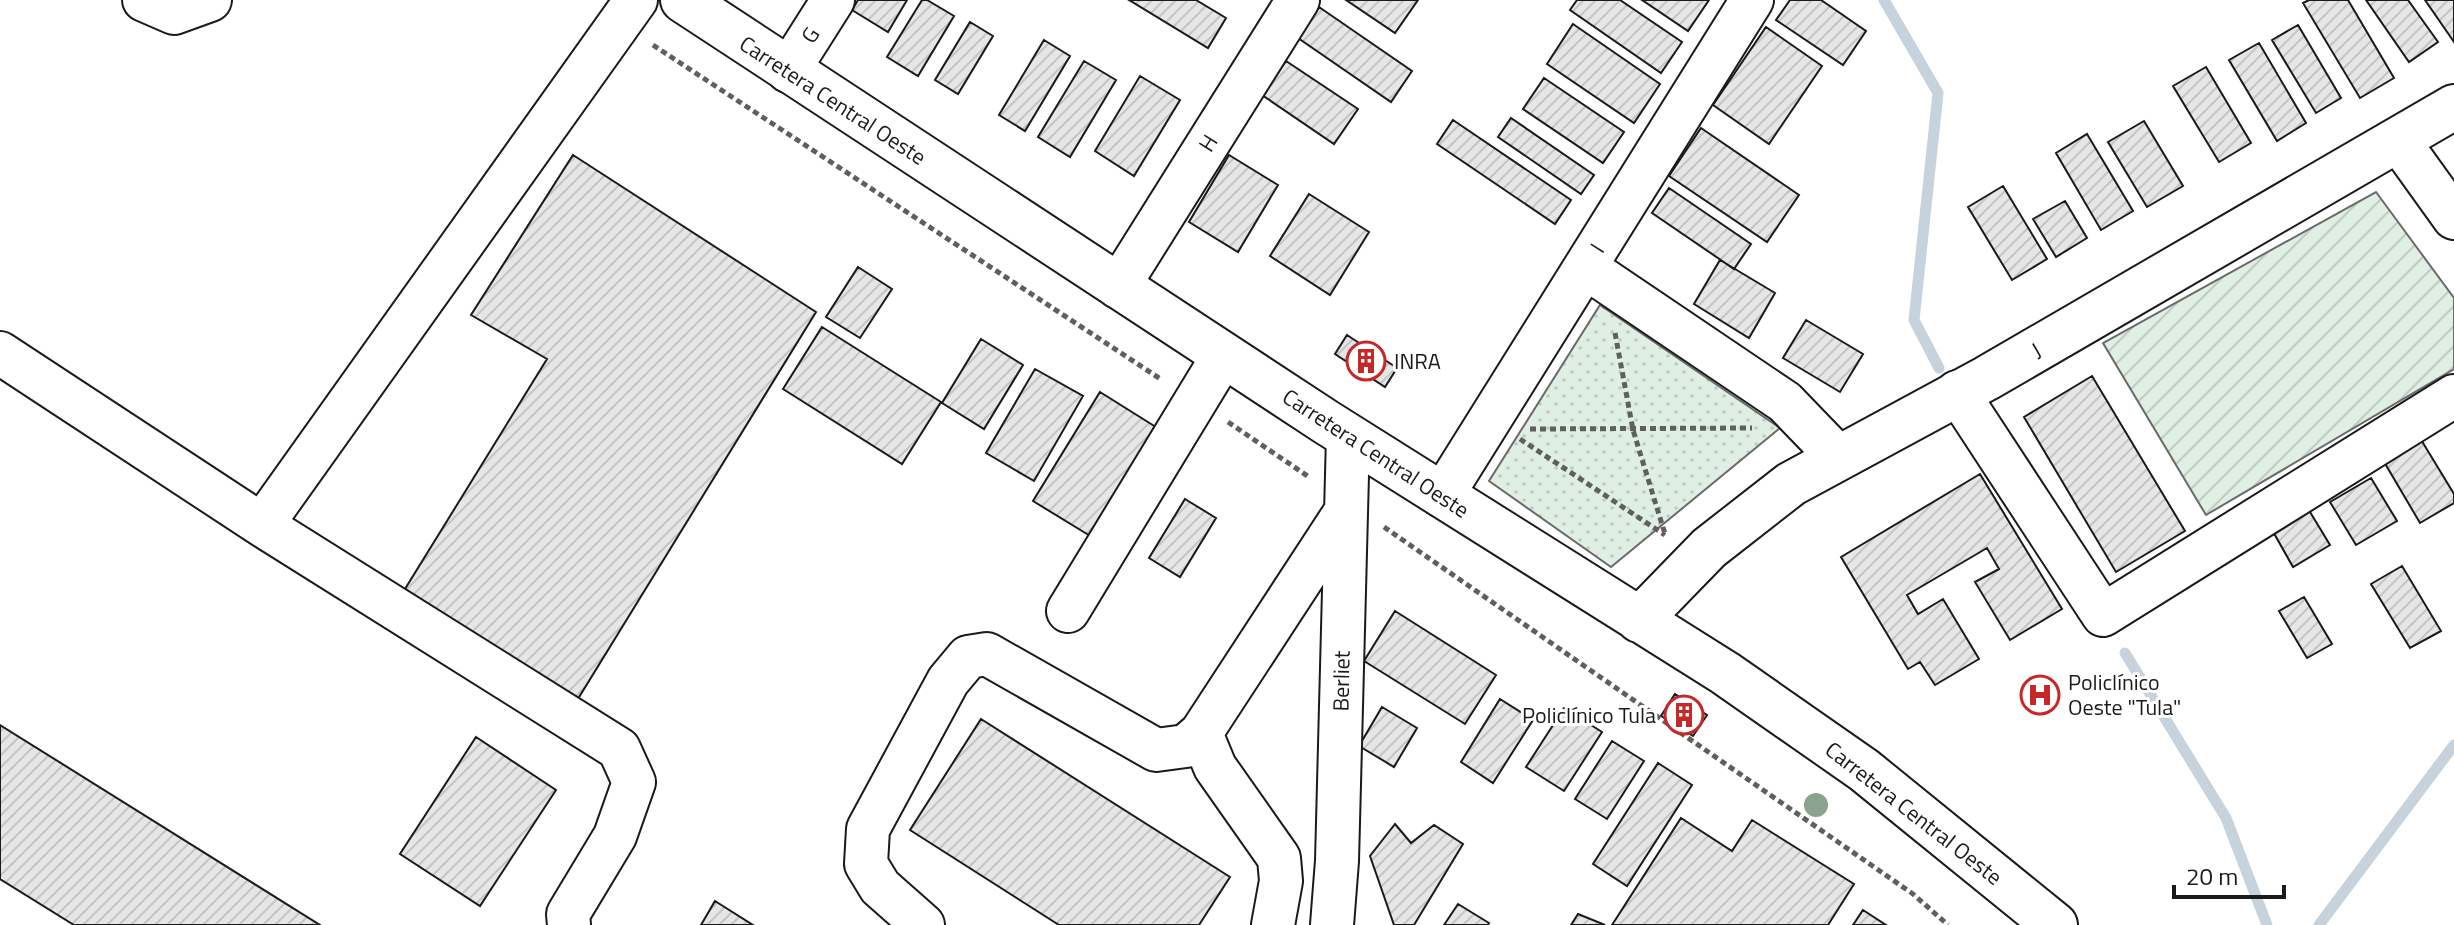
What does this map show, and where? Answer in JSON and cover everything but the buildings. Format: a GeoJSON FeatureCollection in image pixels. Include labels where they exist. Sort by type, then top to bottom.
{"type":"FeatureCollection","features":[{"type":"Feature","properties":{"kind":"main road","name":"Carretera Central Oeste"},"geometry":{"type":"LineString","coordinates":[[683,0],[1223,356],[1725,673],[1864,770],[2055,925]]}},
{"type":"Feature","properties":{"kind":"main road","name":"J"},"geometry":{"type":"LineString","coordinates":[[1639,620],[1682,546],[2454,107]]}},
{"type":"Feature","properties":{"kind":"street"},"geometry":{"type":"LineString","coordinates":[[144,0],[174,13],[210,0]]}},
{"type":"Feature","properties":{"kind":"street","name":"G"},"geometry":{"type":"LineString","coordinates":[[788,71],[833,0]]}},
{"type":"Feature","properties":{"kind":"street","name":"H"},"geometry":{"type":"LineString","coordinates":[[1118,287],[1298,0]]}},
{"type":"Feature","properties":{"kind":"street","name":"I"},"geometry":{"type":"LineString","coordinates":[[1442,496],[1497,424],[1595,274],[1752,0]]}},
{"type":"Feature","properties":{"kind":"street"},"geometry":{"type":"LineString","coordinates":[[262,525],[628,12]]}},
{"type":"Feature","properties":{"kind":"street"},"geometry":{"type":"LineString","coordinates":[[2398,140],[2454,218]]}},
{"type":"Feature","properties":{"kind":"street"},"geometry":{"type":"LineString","coordinates":[[1595,274],[1785,402],[1839,458]]}},
{"type":"Feature","properties":{"kind":"street"},"geometry":{"type":"LineString","coordinates":[[0,353],[262,525],[619,749],[634,782],[615,836],[568,914],[569,925]]}},
{"type":"Feature","properties":{"kind":"street"},"geometry":{"type":"LineString","coordinates":[[1068,611],[1223,356]]}},
{"type":"Feature","properties":{"kind":"street"},"geometry":{"type":"LineString","coordinates":[[1957,392],[2103,615],[2454,396]]}},
{"type":"Feature","properties":{"kind":"street","name":"Berliet"},"geometry":{"type":"LineString","coordinates":[[1332,925],[1337,861],[1348,436]]}},
{"type":"Feature","properties":{"kind":"street"},"geometry":{"type":"LineString","coordinates":[[919,924],[880,887],[866,864],[868,829],[948,681],[968,657],[987,654],[1156,750],[1186,746],[1201,733],[1346,506]]}},
{"type":"Feature","properties":{"kind":"street"},"geometry":{"type":"LineString","coordinates":[[1201,733],[1215,767],[1279,858],[1281,881],[1273,925]]}},
{"type":"Feature","properties":{"kind":"street"},"geometry":{"type":"LineString","coordinates":[[1337,861],[1362,925]]}},
{"type":"Feature","properties":{"kind":"path"},"geometry":{"type":"LineString","coordinates":[[628,12],[1785,804],[1913,894],[1948,925]]}},
{"type":"Feature","properties":{"kind":"path"},"geometry":{"type":"LineString","coordinates":[[1595,274],[1633,430],[1682,546]]}},
{"type":"Feature","properties":{"kind":"path"},"geometry":{"type":"LineString","coordinates":[[1497,424],[1633,430],[1809,427]]}},
{"type":"Feature","properties":{"kind":"path"},"geometry":{"type":"LineString","coordinates":[[1497,424],[1682,546]]}},
{"type":"Feature","properties":{"kind":"green space"},"geometry":{"type":"Polygon","coordinates":[[[2376,192],[2454,298],[2454,369],[2206,515],[2103,343],[2376,192]]]}},
{"type":"Feature","properties":{"kind":"green space"},"geometry":{"type":"Polygon","coordinates":[[[1600,305],[1780,428],[1611,567],[1489,481],[1600,305]]]}},
{"type":"Feature","properties":{"kind":"waterway"},"geometry":{"type":"LineString","coordinates":[[1884,0],[1938,93],[1914,320],[1939,368]]}},
{"type":"Feature","properties":{"kind":"waterway"},"geometry":{"type":"LineString","coordinates":[[2125,653],[2226,818],[2267,925]]}},
{"type":"Feature","properties":{"kind":"waterway"},"geometry":{"type":"LineString","coordinates":[[2319,925],[2454,745]]}},
{"type":"Feature","properties":{"kind":"place","name":"INRA"},"geometry":{"type":"Point","coordinates":[1366,361]}},
{"type":"Feature","properties":{"kind":"place","name":"Policlínico Oeste \"Tula\""},"geometry":{"type":"Point","coordinates":[2040,695]}},
{"type":"Feature","properties":{"kind":"place","name":"Policlínico Tula"},"geometry":{"type":"Point","coordinates":[1684,715]}}]}
